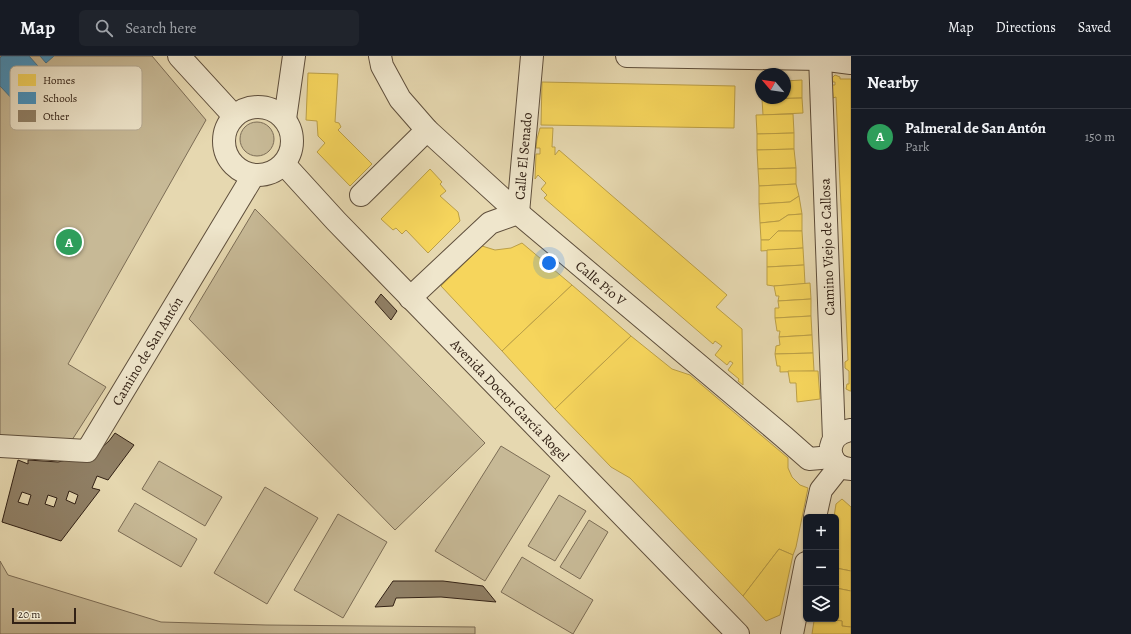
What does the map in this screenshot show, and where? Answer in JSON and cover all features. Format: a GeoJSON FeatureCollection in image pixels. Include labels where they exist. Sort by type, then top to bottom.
{"type":"FeatureCollection","features":[{"type":"Feature","properties":{"kind":"street"},"geometry":{"type":"LineString","coordinates":[[179,56],[234,116]]}},
{"type":"Feature","properties":{"kind":"street"},"geometry":{"type":"LineString","coordinates":[[285,119],[294,56]]}},
{"type":"Feature","properties":{"kind":"street","name":"Calle Pío V"},"geometry":{"type":"LineString","coordinates":[[380,56],[382,66],[400,99],[427,130],[518,213],[808,459],[842,452]]}},
{"type":"Feature","properties":{"kind":"street","name":"Calle El Senado"},"geometry":{"type":"LineString","coordinates":[[410,298],[490,223],[518,213],[532,56]]}},
{"type":"Feature","properties":{"kind":"street"},"geometry":{"type":"LineString","coordinates":[[627,56],[820,58],[851,63]]}},
{"type":"Feature","properties":{"kind":"street","name":"Camino Viejo de Callosa"},"geometry":{"type":"LineString","coordinates":[[820,58],[842,452]]}},
{"type":"Feature","properties":{"kind":"street"},"geometry":{"type":"LineString","coordinates":[[260,106],[274,110],[285,119],[291,129],[293,141],[290,153],[284,164],[270,173],[252,176],[235,168],[225,152],[224,133],[234,116],[246,109],[260,106]]}},
{"type":"Feature","properties":{"kind":"street"},"geometry":{"type":"LineString","coordinates":[[361,195],[427,130]]}},
{"type":"Feature","properties":{"kind":"street","name":"Avenida Doctor García Rogel"},"geometry":{"type":"LineString","coordinates":[[284,164],[410,298],[738,634]]}},
{"type":"Feature","properties":{"kind":"street","name":"Camino de San Antón"},"geometry":{"type":"LineString","coordinates":[[0,446],[87,451],[252,176]]}},
{"type":"Feature","properties":{"kind":"street"},"geometry":{"type":"LineString","coordinates":[[816,514],[821,490],[842,452]]}},
{"type":"Feature","properties":{"kind":"street"},"geometry":{"type":"LineString","coordinates":[[792,634],[803,578]]}},
{"type":"Feature","properties":{"kind":"shaded area"},"geometry":{"type":"Polygon","coordinates":[[[0,56],[152,56],[206,120],[68,364],[106,387],[72,440],[0,436],[0,56]]]}},
{"type":"Feature","properties":{"kind":"shaded area"},"geometry":{"type":"Polygon","coordinates":[[[254,122],[260,122],[269,127],[273,133],[273,145],[269,151],[260,156],[254,156],[245,151],[240,142],[240,136],[245,127],[254,122]]]}},
{"type":"Feature","properties":{"kind":"shaded area"},"geometry":{"type":"Polygon","coordinates":[[[255,209],[485,443],[395,530],[189,319],[255,209]]]}},
{"type":"Feature","properties":{"kind":"shaded area"},"geometry":{"type":"Polygon","coordinates":[[[501,446],[550,476],[485,581],[435,551],[501,446]]]}},
{"type":"Feature","properties":{"kind":"shaded area"},"geometry":{"type":"Polygon","coordinates":[[[159,461],[222,497],[205,526],[142,489],[159,461]]]}},
{"type":"Feature","properties":{"kind":"shaded area"},"geometry":{"type":"Polygon","coordinates":[[[265,487],[318,518],[267,604],[214,573],[265,487]]]}},
{"type":"Feature","properties":{"kind":"shaded area"},"geometry":{"type":"Polygon","coordinates":[[[559,495],[586,511],[555,561],[528,546],[559,495]]]}},
{"type":"Feature","properties":{"kind":"shaded area"},"geometry":{"type":"Polygon","coordinates":[[[135,503],[197,539],[181,567],[118,531],[135,503]]]}},
{"type":"Feature","properties":{"kind":"shaded area"},"geometry":{"type":"Polygon","coordinates":[[[338,514],[387,542],[343,618],[294,590],[338,514]]]}},
{"type":"Feature","properties":{"kind":"shaded area"},"geometry":{"type":"Polygon","coordinates":[[[589,520],[608,532],[580,579],[560,567],[589,520]]]}},
{"type":"Feature","properties":{"kind":"shaded area"},"geometry":{"type":"Polygon","coordinates":[[[522,557],[593,600],[573,634],[501,592],[522,557]]]}},
{"type":"Feature","properties":{"kind":"shaded area"},"geometry":{"type":"Polygon","coordinates":[[[0,561],[8,575],[161,622],[266,625],[475,627],[475,634],[0,634],[0,561]]]}},
{"type":"Feature","properties":{"kind":"building: Homes"},"geometry":{"type":"Polygon","coordinates":[[[308,73],[338,74],[335,122],[339,123],[341,127],[338,130],[372,164],[350,186],[317,152],[325,143],[318,136],[317,121],[306,120],[308,73]]]}},
{"type":"Feature","properties":{"kind":"building: Homes"},"geometry":{"type":"Polygon","coordinates":[[[835,75],[840,77],[840,79],[851,79],[851,391],[846,389],[847,384],[849,384],[849,371],[845,368],[845,362],[848,360],[836,97],[833,98],[832,85],[835,85],[832,78],[835,75]]]}},
{"type":"Feature","properties":{"kind":"building: Homes"},"geometry":{"type":"Polygon","coordinates":[[[802,80],[802,98],[791,98],[791,81],[802,80]]]}},
{"type":"Feature","properties":{"kind":"building: Homes"},"geometry":{"type":"Polygon","coordinates":[[[542,82],[735,86],[734,128],[541,125],[542,82]]]}},
{"type":"Feature","properties":{"kind":"building: Homes"},"geometry":{"type":"Polygon","coordinates":[[[791,98],[802,98],[803,113],[763,115],[762,104],[791,104],[791,98]]]}},
{"type":"Feature","properties":{"kind":"building: Homes"},"geometry":{"type":"Polygon","coordinates":[[[793,114],[794,133],[757,134],[756,115],[793,114]]]}},
{"type":"Feature","properties":{"kind":"building: Homes"},"geometry":{"type":"Polygon","coordinates":[[[540,128],[553,128],[552,147],[555,147],[555,155],[559,150],[727,295],[716,307],[742,329],[743,385],[738,381],[739,379],[728,370],[733,363],[730,361],[727,365],[715,355],[722,346],[715,341],[713,344],[544,198],[547,195],[541,189],[546,183],[538,175],[535,179],[536,154],[540,154],[540,148],[536,148],[540,128]]]}},
{"type":"Feature","properties":{"kind":"building: Homes"},"geometry":{"type":"Polygon","coordinates":[[[794,133],[794,149],[757,150],[757,134],[794,133]]]}},
{"type":"Feature","properties":{"kind":"building: Homes"},"geometry":{"type":"Polygon","coordinates":[[[794,149],[796,168],[758,169],[757,150],[794,149]]]}},
{"type":"Feature","properties":{"kind":"building: Homes"},"geometry":{"type":"Polygon","coordinates":[[[796,168],[796,184],[759,186],[758,169],[796,168]]]}},
{"type":"Feature","properties":{"kind":"building: Homes"},"geometry":{"type":"Polygon","coordinates":[[[430,169],[442,182],[440,184],[446,191],[440,196],[458,212],[460,221],[428,253],[406,230],[402,234],[396,228],[393,230],[381,219],[430,169]]]}},
{"type":"Feature","properties":{"kind":"building: Homes"},"geometry":{"type":"Polygon","coordinates":[[[796,184],[799,196],[790,202],[759,204],[759,186],[796,184]]]}},
{"type":"Feature","properties":{"kind":"building: Homes"},"geometry":{"type":"Polygon","coordinates":[[[799,196],[802,214],[788,215],[779,221],[760,223],[759,204],[790,202],[799,196]]]}},
{"type":"Feature","properties":{"kind":"building: Homes"},"geometry":{"type":"Polygon","coordinates":[[[802,214],[802,231],[778,231],[769,240],[761,240],[760,223],[779,221],[788,215],[802,214]]]}},
{"type":"Feature","properties":{"kind":"building: Homes"},"geometry":{"type":"Polygon","coordinates":[[[778,231],[802,231],[803,248],[761,251],[761,240],[769,240],[778,231]]]}},
{"type":"Feature","properties":{"kind":"building: Homes"},"geometry":{"type":"Polygon","coordinates":[[[522,243],[572,285],[502,351],[441,286],[482,246],[495,250],[511,248],[522,243]]]}},
{"type":"Feature","properties":{"kind":"building: Homes"},"geometry":{"type":"Polygon","coordinates":[[[803,248],[804,265],[767,267],[767,250],[803,248]]]}},
{"type":"Feature","properties":{"kind":"building: Homes"},"geometry":{"type":"Polygon","coordinates":[[[804,265],[805,284],[767,285],[767,267],[804,265]]]}},
{"type":"Feature","properties":{"kind":"building: Homes"},"geometry":{"type":"Polygon","coordinates":[[[810,283],[811,299],[778,301],[779,296],[776,296],[774,286],[810,283]]]}},
{"type":"Feature","properties":{"kind":"building: Homes"},"geometry":{"type":"Polygon","coordinates":[[[572,285],[631,336],[555,409],[502,351],[572,285]]]}},
{"type":"Feature","properties":{"kind":"building: Homes"},"geometry":{"type":"Polygon","coordinates":[[[811,299],[811,316],[775,318],[775,308],[779,308],[778,301],[811,299]]]}},
{"type":"Feature","properties":{"kind":"building: Homes"},"geometry":{"type":"Polygon","coordinates":[[[811,316],[812,335],[779,337],[780,331],[777,331],[775,318],[811,316]]]}},
{"type":"Feature","properties":{"kind":"building: Homes"},"geometry":{"type":"Polygon","coordinates":[[[812,335],[813,353],[775,354],[776,346],[780,345],[779,337],[812,335]]]}},
{"type":"Feature","properties":{"kind":"building: Homes"},"geometry":{"type":"Polygon","coordinates":[[[631,336],[672,369],[690,375],[788,458],[788,468],[792,477],[800,485],[808,488],[793,555],[779,549],[743,596],[630,478],[611,467],[555,409],[631,336]]]}},
{"type":"Feature","properties":{"kind":"building: Homes"},"geometry":{"type":"Polygon","coordinates":[[[813,353],[814,371],[780,372],[780,366],[777,366],[775,354],[813,353]]]}},
{"type":"Feature","properties":{"kind":"building: Homes"},"geometry":{"type":"Polygon","coordinates":[[[788,371],[818,371],[820,399],[797,402],[796,383],[790,383],[788,371]]]}},
{"type":"Feature","properties":{"kind":"building: Homes"},"geometry":{"type":"Polygon","coordinates":[[[842,499],[851,507],[851,571],[839,569],[839,514],[834,514],[836,504],[842,499]]]}},
{"type":"Feature","properties":{"kind":"building: Homes"},"geometry":{"type":"Polygon","coordinates":[[[779,549],[793,555],[780,615],[766,621],[743,596],[779,549]]]}},
{"type":"Feature","properties":{"kind":"building: Homes"},"geometry":{"type":"Polygon","coordinates":[[[839,569],[851,571],[851,591],[839,589],[839,569]]]}},
{"type":"Feature","properties":{"kind":"building: Homes"},"geometry":{"type":"Polygon","coordinates":[[[839,589],[851,591],[851,627],[842,626],[842,621],[839,621],[839,589]]]}},
{"type":"Feature","properties":{"kind":"building: Homes"},"geometry":{"type":"Polygon","coordinates":[[[839,621],[842,621],[842,626],[851,627],[851,634],[812,634],[814,622],[839,622],[839,621]]]}},
{"type":"Feature","properties":{"kind":"building: Schools"},"geometry":{"type":"Polygon","coordinates":[[[2,56],[29,56],[38,66],[10,66],[10,97],[0,86],[0,58],[2,56]]]}},
{"type":"Feature","properties":{"kind":"building: Schools"},"geometry":{"type":"Polygon","coordinates":[[[40,56],[54,56],[46,63],[40,56]]]}},
{"type":"Feature","properties":{"kind":"building: Other"},"geometry":{"type":"Polygon","coordinates":[[[381,294],[397,311],[391,320],[375,302],[381,294]]]}},
{"type":"Feature","properties":{"kind":"building: Other"},"geometry":{"type":"Polygon","coordinates":[[[115,433],[134,445],[108,480],[97,476],[92,488],[100,490],[61,541],[2,522],[18,460],[28,464],[28,460],[58,462],[92,454],[109,441],[115,433]],[[69,491],[66,500],[75,504],[78,495],[69,491]],[[22,492],[18,502],[28,505],[31,495],[22,492]],[[48,495],[45,504],[54,507],[57,498],[48,495]]]}},
{"type":"Feature","properties":{"kind":"building: Other"},"geometry":{"type":"Polygon","coordinates":[[[393,581],[443,581],[483,586],[496,602],[441,597],[396,598],[393,606],[375,607],[393,581]]]}},
{"type":"Feature","properties":{"kind":"place","name":"Palmeral de San Antón"},"geometry":{"type":"Point","coordinates":[69,242]}}]}
